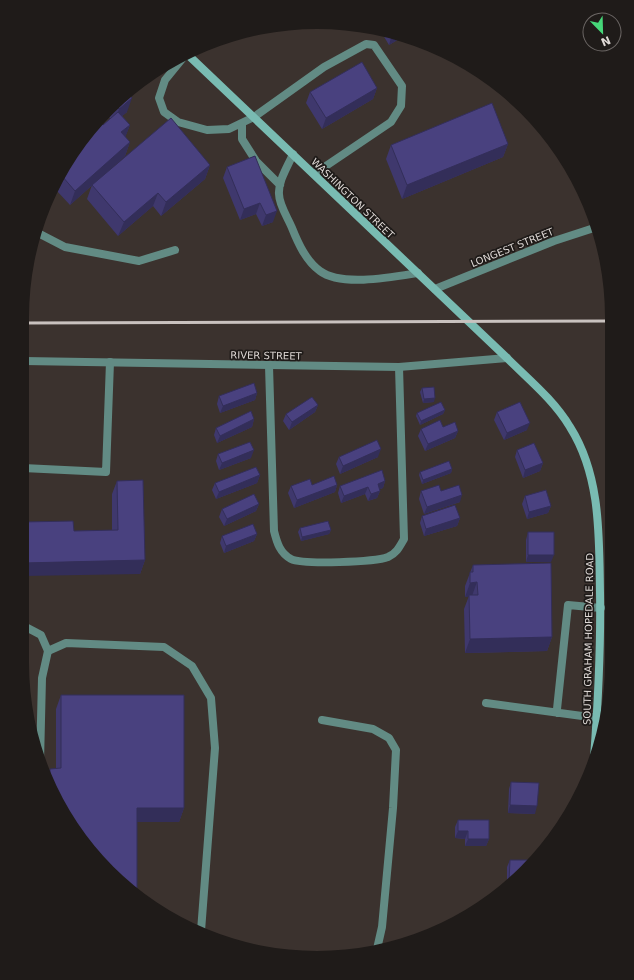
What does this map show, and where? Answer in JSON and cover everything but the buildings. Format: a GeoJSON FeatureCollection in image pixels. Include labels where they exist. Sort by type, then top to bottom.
{"type":"FeatureCollection","features":[{"type":"Feature","properties":{"kind":"street"},"geometry":{"type":"LineString","coordinates":[[176,66],[165,80],[159,98],[164,112],[178,122],[207,130],[229,130],[242,124],[324,67],[366,44],[374,45],[402,86],[401,106],[391,122],[314,174]]}},
{"type":"Feature","properties":{"kind":"street","name":"WASHINGTON STREET"},"geometry":{"type":"LineString","coordinates":[[192,58],[507,358]]}},
{"type":"Feature","properties":{"kind":"street"},"geometry":{"type":"LineString","coordinates":[[242,124],[242,139],[256,161],[280,185]]}},
{"type":"Feature","properties":{"kind":"street"},"geometry":{"type":"LineString","coordinates":[[293,154],[280,185],[279,195],[298,242],[311,263],[320,272],[341,278],[374,280],[418,273]]}},
{"type":"Feature","properties":{"kind":"street","name":"LONGEST STREET"},"geometry":{"type":"LineString","coordinates":[[435,289],[554,241],[591,229]]}},
{"type":"Feature","properties":{"kind":"street"},"geometry":{"type":"LineString","coordinates":[[41,234],[65,247],[139,261],[175,250]]}},
{"type":"Feature","properties":{"kind":"street","name":"RIVER STREET"},"geometry":{"type":"LineString","coordinates":[[29,362],[399,367],[507,358]]}},
{"type":"Feature","properties":{"kind":"street","name":"SOUTH GRAHAM HOPEDALE ROAD"},"geometry":{"type":"LineString","coordinates":[[507,358],[559,412],[576,439],[590,469],[596,503],[600,543],[600,608],[596,734]]}},
{"type":"Feature","properties":{"kind":"street"},"geometry":{"type":"LineString","coordinates":[[29,468],[106,472],[110,362]]}},
{"type":"Feature","properties":{"kind":"street"},"geometry":{"type":"LineString","coordinates":[[269,366],[274,531],[277,544],[284,554],[300,562],[348,562],[383,558],[390,556],[399,549],[404,539],[399,367]]}},
{"type":"Feature","properties":{"kind":"street"},"geometry":{"type":"LineString","coordinates":[[558,713],[557,709],[568,605],[600,608]]}},
{"type":"Feature","properties":{"kind":"street"},"geometry":{"type":"LineString","coordinates":[[29,629],[41,635],[48,651],[42,678],[40,743]]}},
{"type":"Feature","properties":{"kind":"street"},"geometry":{"type":"LineString","coordinates":[[48,651],[66,643],[164,647],[192,666],[211,698],[215,748],[201,926]]}},
{"type":"Feature","properties":{"kind":"street"},"geometry":{"type":"LineString","coordinates":[[486,703],[597,718]]}},
{"type":"Feature","properties":{"kind":"street"},"geometry":{"type":"LineString","coordinates":[[322,720],[373,729],[389,738],[396,750],[394,808],[379,944]]}},
{"type":"Feature","properties":{"kind":"railway"},"geometry":{"type":"LineString","coordinates":[[29,323],[605,321]]}}]}
